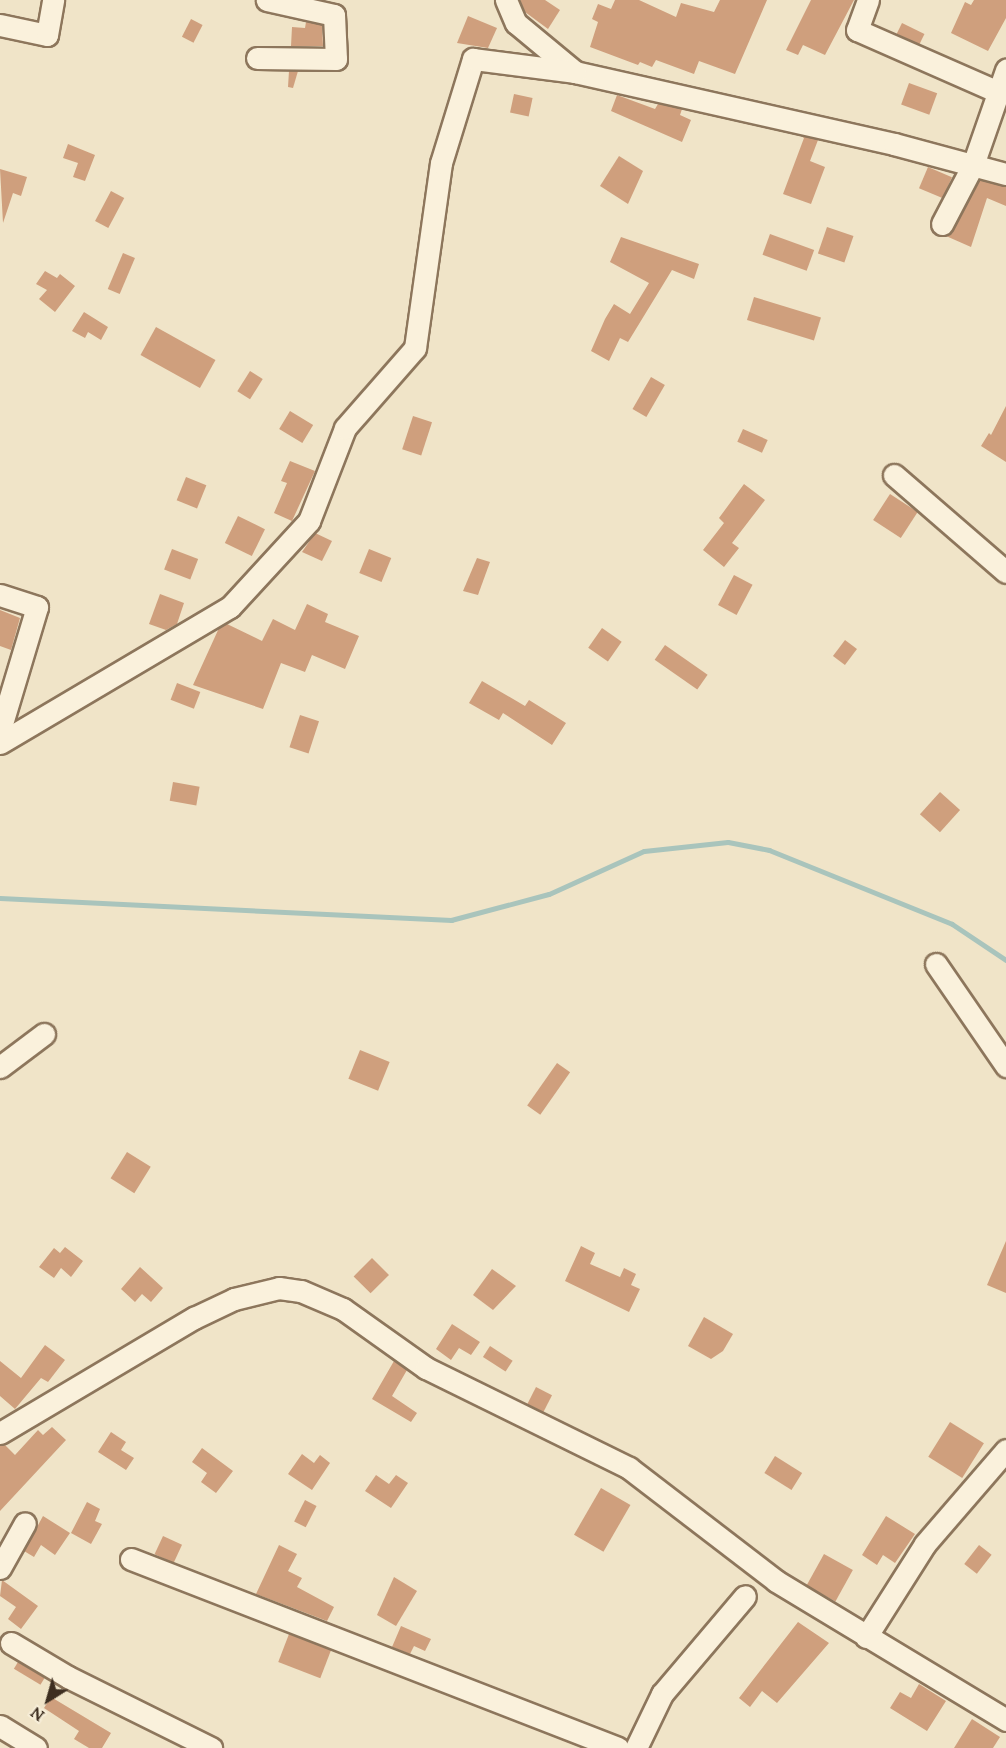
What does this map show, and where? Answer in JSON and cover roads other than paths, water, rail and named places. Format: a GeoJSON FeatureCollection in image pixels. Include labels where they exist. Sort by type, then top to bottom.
{"type":"FeatureCollection","features":[{"type":"Feature","properties":{"kind":"street"},"geometry":{"type":"LineString","coordinates":[[0,25],[47,35],[53,0]]}},
{"type":"Feature","properties":{"kind":"street"},"geometry":{"type":"LineString","coordinates":[[257,58],[336,58],[334,15],[267,0]]}},
{"type":"Feature","properties":{"kind":"street"},"geometry":{"type":"LineString","coordinates":[[506,0],[516,23],[575,72]]}},
{"type":"Feature","properties":{"kind":"street"},"geometry":{"type":"LineString","coordinates":[[868,0],[857,30],[996,91]]}},
{"type":"Feature","properties":{"kind":"street"},"geometry":{"type":"LineString","coordinates":[[0,743],[230,607],[309,521],[345,428],[415,348],[441,163],[473,59],[575,72],[1006,174]]}},
{"type":"Feature","properties":{"kind":"street"},"geometry":{"type":"LineString","coordinates":[[942,224],[973,165],[996,91],[1006,70]]}},
{"type":"Feature","properties":{"kind":"street"},"geometry":{"type":"LineString","coordinates":[[894,475],[1006,573]]}},
{"type":"Feature","properties":{"kind":"street"},"geometry":{"type":"LineString","coordinates":[[0,595],[37,607],[0,730]]}},
{"type":"Feature","properties":{"kind":"street"},"geometry":{"type":"LineString","coordinates":[[936,964],[1006,1066]]}},
{"type":"Feature","properties":{"kind":"street"},"geometry":{"type":"LineString","coordinates":[[0,1067],[44,1034]]}},
{"type":"Feature","properties":{"kind":"street"},"geometry":{"type":"LineString","coordinates":[[0,1432],[194,1318],[234,1299],[279,1288],[301,1291],[344,1309],[426,1368],[629,1468],[776,1581],[1006,1720]]}},
{"type":"Feature","properties":{"kind":"street"},"geometry":{"type":"LineString","coordinates":[[866,1637],[925,1544],[1006,1450]]}},
{"type":"Feature","properties":{"kind":"street"},"geometry":{"type":"LineString","coordinates":[[0,1568],[25,1523]]}},
{"type":"Feature","properties":{"kind":"street"},"geometry":{"type":"LineString","coordinates":[[131,1559],[618,1748]]}},
{"type":"Feature","properties":{"kind":"street"},"geometry":{"type":"LineString","coordinates":[[636,1748],[662,1694],[745,1596]]}},
{"type":"Feature","properties":{"kind":"street"},"geometry":{"type":"LineString","coordinates":[[11,1643],[68,1677],[211,1748]]}},
{"type":"Feature","properties":{"kind":"street"},"geometry":{"type":"LineString","coordinates":[[0,1726],[36,1748]]}},
{"type":"Feature","properties":{"kind":"waterway"},"geometry":{"type":"LineString","coordinates":[[0,898],[451,920],[549,894],[644,851],[728,842],[769,850],[952,924],[1006,960]]}}]}
